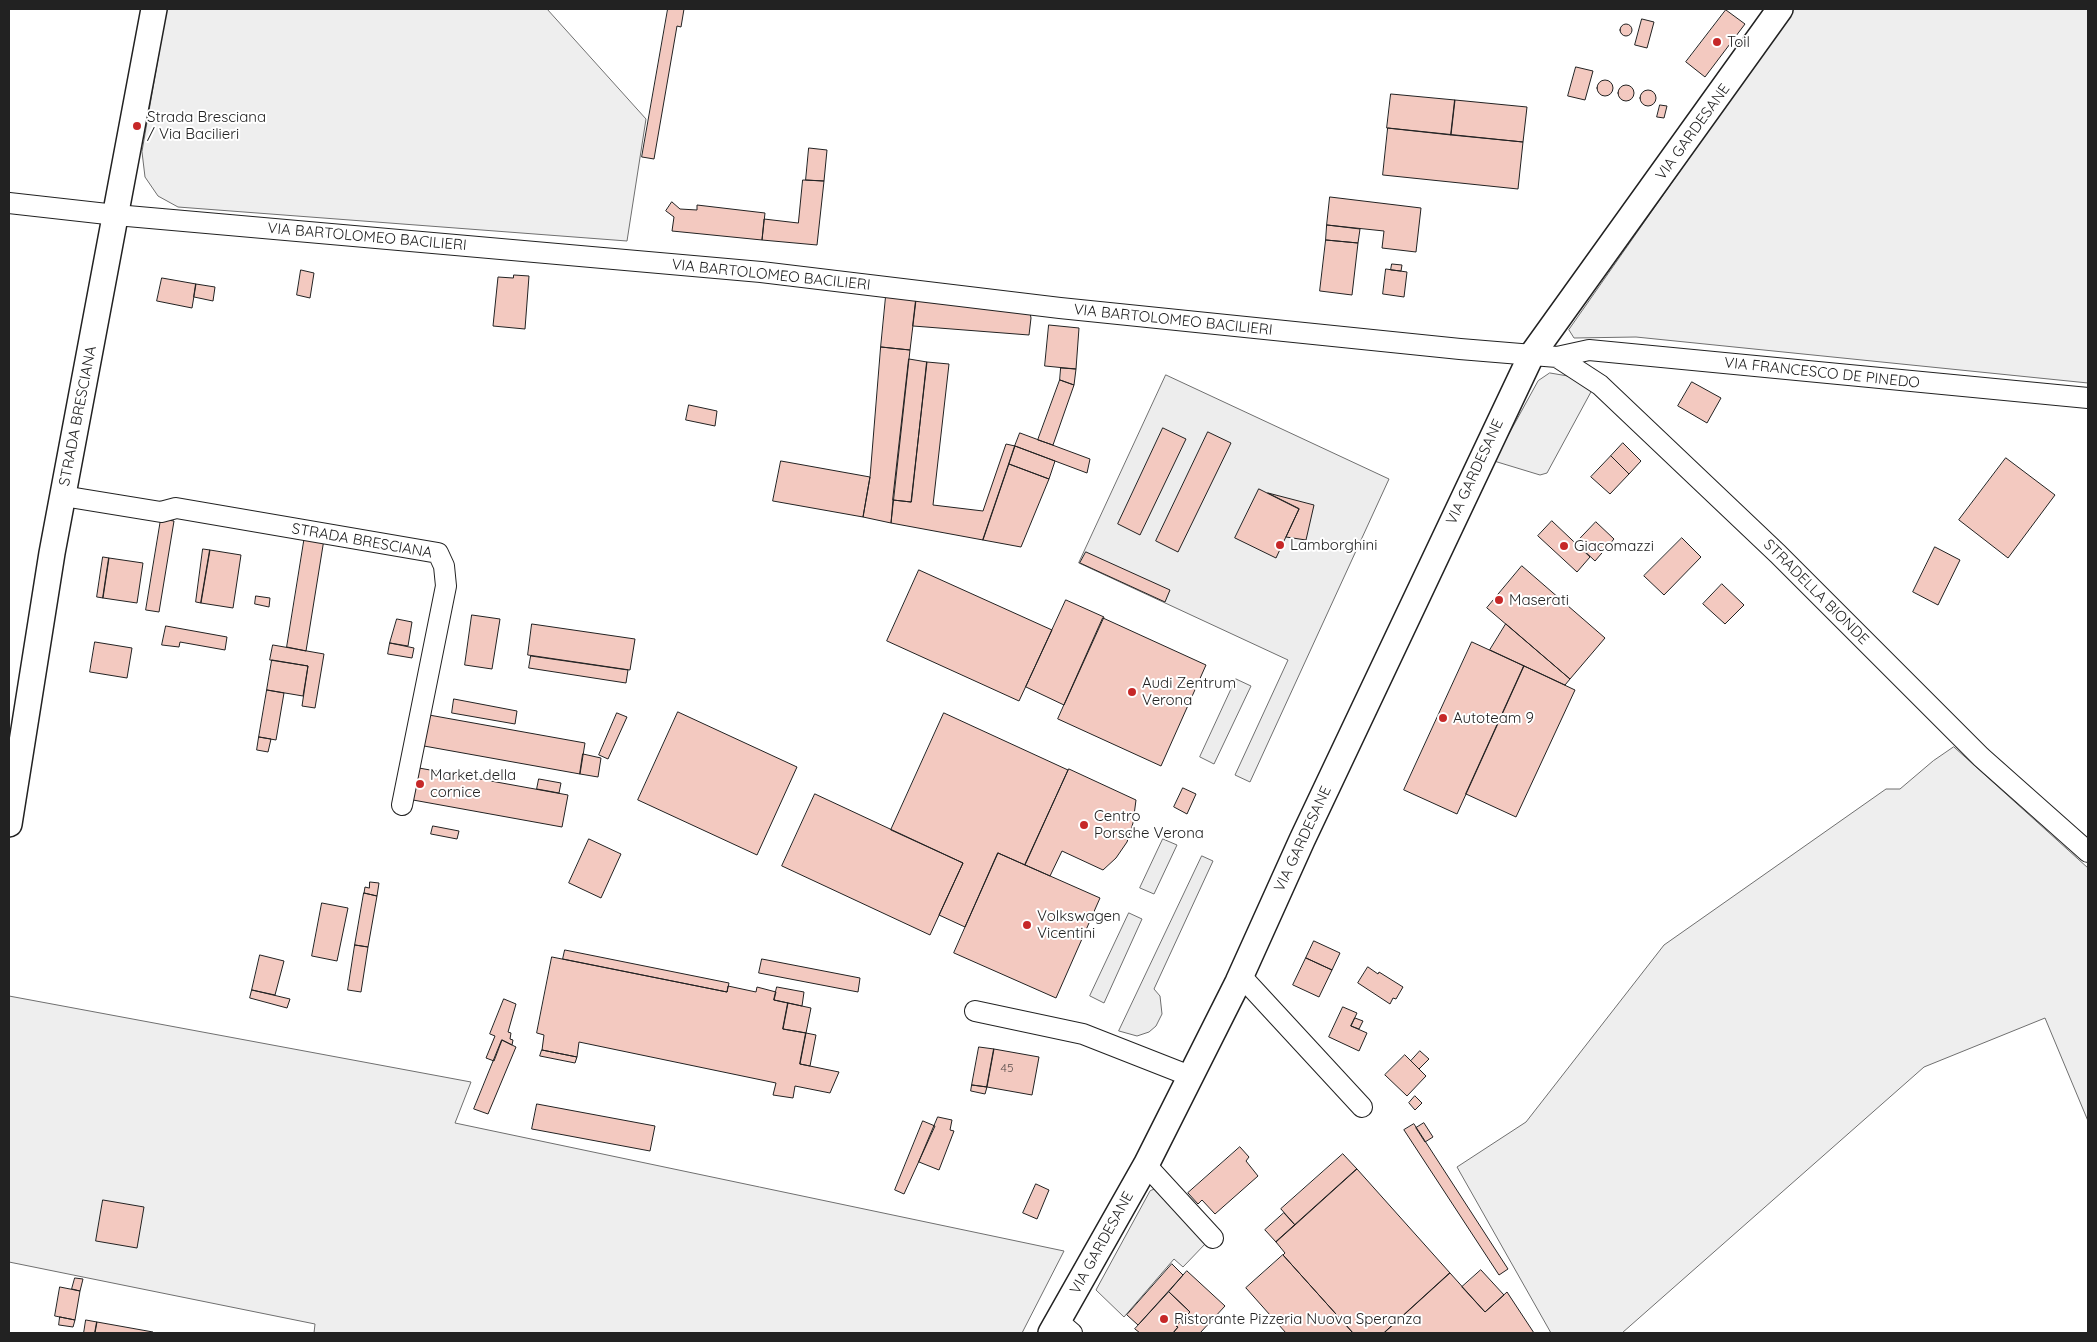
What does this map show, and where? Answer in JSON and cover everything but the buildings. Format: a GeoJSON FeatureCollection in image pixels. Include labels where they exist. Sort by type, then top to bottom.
{"type":"FeatureCollection","features":[{"type":"Feature","properties":{"kind":"main road","name":"STRADA BRESCIANA"},"geometry":{"type":"LineString","coordinates":[[9,824],[63,496],[154,9]]}},
{"type":"Feature","properties":{"kind":"main road","name":"VIA GARDESANE"},"geometry":{"type":"LineString","coordinates":[[1060,1329],[1241,976],[1302,840],[1531,356],[1780,9]]}},
{"type":"Feature","properties":{"kind":"street","name":"VIA BARTOLOMEO BACILIERI"},"geometry":{"type":"LineString","coordinates":[[9,203],[116,215],[761,272],[1060,308],[1531,356]]}},
{"type":"Feature","properties":{"kind":"street","name":"VIA FRANCESCO DE PINEDO"},"geometry":{"type":"LineString","coordinates":[[1557,357],[1589,350],[2088,398]]}},
{"type":"Feature","properties":{"kind":"street"},"geometry":{"type":"LineString","coordinates":[[1531,356],[1557,357]]}},
{"type":"Feature","properties":{"kind":"street","name":"STRADELLA BIONDE"},"geometry":{"type":"LineString","coordinates":[[1557,357],[1600,385],[1778,554],[1980,757],[2088,852]]}},
{"type":"Feature","properties":{"kind":"street","name":"STRADA BRESCIANA"},"geometry":{"type":"LineString","coordinates":[[63,496],[161,512],[176,508],[438,553],[444,566],[446,586],[402,806]]}},
{"type":"Feature","properties":{"kind":"street"},"geometry":{"type":"LineString","coordinates":[[1241,976],[1362,1107]]}},
{"type":"Feature","properties":{"kind":"street"},"geometry":{"type":"LineString","coordinates":[[975,1011],[1083,1034],[1190,1076]]}},
{"type":"Feature","properties":{"kind":"street"},"geometry":{"type":"LineString","coordinates":[[1146,1164],[1213,1238]]}},
{"type":"Feature","properties":{"kind":"shaded area"},"geometry":{"type":"Polygon","coordinates":[[[167,9],[547,9],[646,119],[627,241],[178,207],[158,196],[145,177],[142,152],[167,9]]]}},
{"type":"Feature","properties":{"kind":"shaded area"},"geometry":{"type":"Polygon","coordinates":[[[1794,9],[2088,9],[2088,383],[1636,337],[1574,338],[1569,330],[1794,9]]]}},
{"type":"Feature","properties":{"kind":"shaded area"},"geometry":{"type":"Polygon","coordinates":[[[1550,373],[1568,376],[1592,390],[1547,473],[1540,475],[1494,461],[1538,381],[1550,373]]]}},
{"type":"Feature","properties":{"kind":"shaded area"},"geometry":{"type":"Polygon","coordinates":[[[1166,375],[1389,479],[1250,782],[1235,775],[1288,660],[1079,563],[1166,375]]]}},
{"type":"Feature","properties":{"kind":"shaded area"},"geometry":{"type":"Polygon","coordinates":[[[1236,679],[1251,686],[1214,764],[1200,757],[1236,679]]]}},
{"type":"Feature","properties":{"kind":"shaded area"},"geometry":{"type":"Polygon","coordinates":[[[1954,747],[2088,868],[2088,1121],[2045,1018],[1924,1067],[1622,1333],[1551,1333],[1457,1167],[1526,1122],[1664,945],[1886,789],[1900,789],[1933,761],[1954,747]]]}},
{"type":"Feature","properties":{"kind":"shaded area"},"geometry":{"type":"Polygon","coordinates":[[[1163,839],[1177,845],[1154,894],[1140,888],[1163,839]]]}},
{"type":"Feature","properties":{"kind":"shaded area"},"geometry":{"type":"Polygon","coordinates":[[[1202,856],[1213,861],[1154,989],[1160,996],[1162,1014],[1156,1026],[1149,1032],[1137,1036],[1119,1031],[1202,856]]]}},
{"type":"Feature","properties":{"kind":"shaded area"},"geometry":{"type":"Polygon","coordinates":[[[1129,913],[1142,919],[1104,1003],[1090,996],[1129,913]]]}},
{"type":"Feature","properties":{"kind":"shaded area"},"geometry":{"type":"Polygon","coordinates":[[[9,996],[471,1082],[455,1123],[1064,1251],[1022,1333],[314,1333],[315,1324],[9,1262],[9,996]]]}},
{"type":"Feature","properties":{"kind":"shaded area"},"geometry":{"type":"Polygon","coordinates":[[[1158,1188],[1207,1242],[1183,1267],[1174,1259],[1124,1317],[1096,1290],[1150,1191],[1158,1188]]]}},
{"type":"Feature","properties":{"kind":"place","name":"Toil"},"geometry":{"type":"Point","coordinates":[1717,42]}},
{"type":"Feature","properties":{"kind":"place","name":"Strada Bresciana / Via Bacilieri"},"geometry":{"type":"Point","coordinates":[137,126]}},
{"type":"Feature","properties":{"kind":"place","name":"Lamborghini"},"geometry":{"type":"Point","coordinates":[1280,545]}},
{"type":"Feature","properties":{"kind":"place","name":"Giacomazzi"},"geometry":{"type":"Point","coordinates":[1564,546]}},
{"type":"Feature","properties":{"kind":"place","name":"Maserati"},"geometry":{"type":"Point","coordinates":[1499,600]}},
{"type":"Feature","properties":{"kind":"place","name":"Audi Zentrum Verona"},"geometry":{"type":"Point","coordinates":[1132,692]}},
{"type":"Feature","properties":{"kind":"place","name":"Autoteam 9"},"geometry":{"type":"Point","coordinates":[1443,718]}},
{"type":"Feature","properties":{"kind":"place","name":"Market della cornice"},"geometry":{"type":"Point","coordinates":[420,784]}},
{"type":"Feature","properties":{"kind":"place","name":"Centro Porsche Verona"},"geometry":{"type":"Point","coordinates":[1084,825]}},
{"type":"Feature","properties":{"kind":"place","name":"Volkswagen Vicentini"},"geometry":{"type":"Point","coordinates":[1027,925]}},
{"type":"Feature","properties":{"kind":"place","name":"Ristorante Pizzeria Nuova Speranza"},"geometry":{"type":"Point","coordinates":[1164,1319]}}]}
